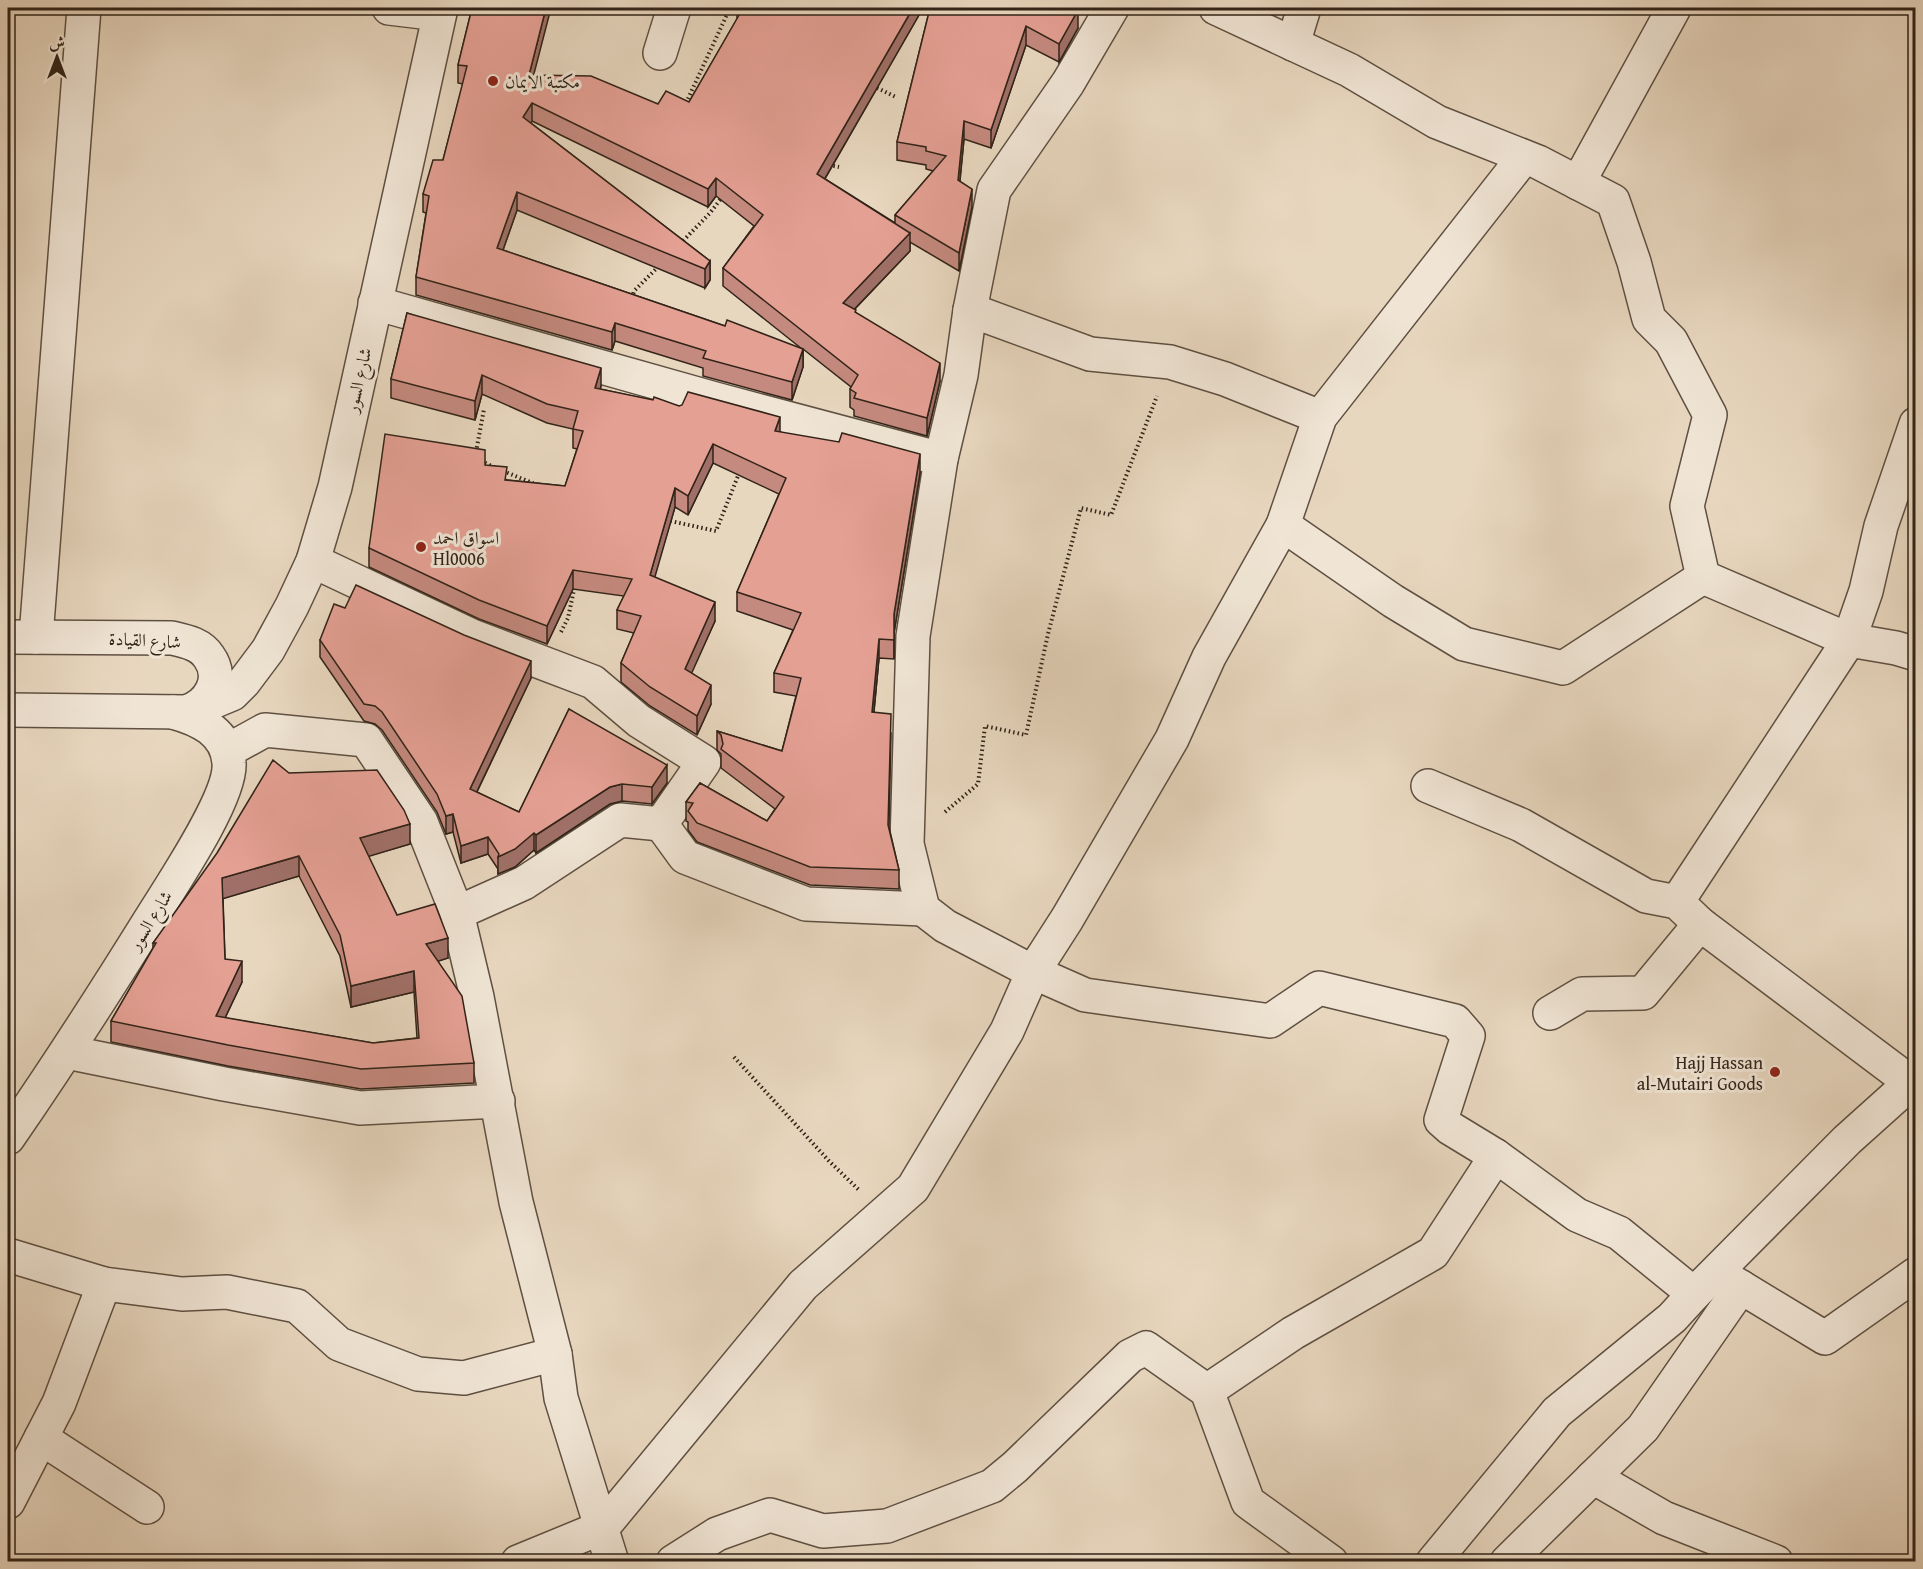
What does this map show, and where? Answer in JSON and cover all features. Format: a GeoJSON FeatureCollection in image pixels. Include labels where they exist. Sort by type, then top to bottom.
{"type":"FeatureCollection","features":[{"type":"Feature","properties":{"kind":"street"},"geometry":{"type":"LineString","coordinates":[[22,637],[84,8]]}},
{"type":"Feature","properties":{"kind":"street"},"geometry":{"type":"LineString","coordinates":[[389,8],[440,10]]}},
{"type":"Feature","properties":{"kind":"street"},"geometry":{"type":"LineString","coordinates":[[660,53],[674,8]]}},
{"type":"Feature","properties":{"kind":"street"},"geometry":{"type":"LineString","coordinates":[[923,909],[907,844],[913,636],[941,459],[961,375],[970,310],[994,190],[1068,84],[1112,8]]}},
{"type":"Feature","properties":{"kind":"street"},"geometry":{"type":"LineString","coordinates":[[1216,8],[1349,70],[1437,122],[1538,162],[1612,201],[1634,262],[1649,319],[1671,341],[1710,415],[1687,506],[1703,577]]}},
{"type":"Feature","properties":{"kind":"street"},"geometry":{"type":"LineString","coordinates":[[1293,44],[1304,8]]}},
{"type":"Feature","properties":{"kind":"street"},"geometry":{"type":"LineString","coordinates":[[1578,183],[1674,8]]}},
{"type":"Feature","properties":{"kind":"street","name":"شارع السور"},"geometry":{"type":"LineString","coordinates":[[185,710],[232,694],[259,663],[279,634],[313,561],[335,487],[440,10]]}},
{"type":"Feature","properties":{"kind":"street"},"geometry":{"type":"LineString","coordinates":[[518,1562],[603,1527],[803,1285],[913,1188],[1007,1031],[1034,972],[1172,739],[1209,657],[1283,525],[1320,417],[1524,157]]}},
{"type":"Feature","properties":{"kind":"street"},"geometry":{"type":"LineString","coordinates":[[375,303],[941,459]]}},
{"type":"Feature","properties":{"kind":"street"},"geometry":{"type":"LineString","coordinates":[[970,310],[1090,354],[1170,362],[1225,379],[1320,417]]}},
{"type":"Feature","properties":{"kind":"street"},"geometry":{"type":"LineString","coordinates":[[1550,1013],[1582,994],[1643,993],[1849,640],[1866,591],[1881,526],[1916,424]]}},
{"type":"Feature","properties":{"kind":"street"},"geometry":{"type":"LineString","coordinates":[[1283,525],[1393,601],[1464,644],[1563,668],[1703,577]]}},
{"type":"Feature","properties":{"kind":"street"},"geometry":{"type":"LineString","coordinates":[[313,561],[472,636],[593,682],[639,721],[704,762],[661,824]]}},
{"type":"Feature","properties":{"kind":"street"},"geometry":{"type":"LineString","coordinates":[[1703,577],[1849,640],[1916,654]]}},
{"type":"Feature","properties":{"kind":"street","name":"شارع القيادة"},"geometry":{"type":"LineString","coordinates":[[22,637],[172,638],[190,642],[209,656],[216,679],[206,701],[185,710]]}},
{"type":"Feature","properties":{"kind":"street"},"geometry":{"type":"LineString","coordinates":[[8,711],[185,710],[213,730],[227,751],[265,730],[366,740],[421,822],[457,913],[477,997],[516,1202],[555,1354],[561,1398],[612,1562]]}},
{"type":"Feature","properties":{"kind":"street","name":"شارع السور"},"geometry":{"type":"LineString","coordinates":[[8,1138],[67,1052],[193,851],[224,791],[230,762],[227,751]]}},
{"type":"Feature","properties":{"kind":"street"},"geometry":{"type":"LineString","coordinates":[[1428,786],[1521,825],[1646,896],[1688,913],[1913,1080],[1846,1140],[1717,1284],[1557,1412],[1433,1562]]}},
{"type":"Feature","properties":{"kind":"street"},"geometry":{"type":"LineString","coordinates":[[457,913],[524,883],[620,820],[661,824],[685,857],[806,904],[923,909],[945,926],[1034,972],[1085,995],[1270,1021],[1319,988],[1455,1021],[1468,1036],[1440,1120],[1496,1156],[1577,1215],[1620,1233],[1825,1338],[1916,1274]]}},
{"type":"Feature","properties":{"kind":"street"},"geometry":{"type":"LineString","coordinates":[[67,1052],[224,1084],[360,1108],[498,1101]]}},
{"type":"Feature","properties":{"kind":"street"},"geometry":{"type":"LineString","coordinates":[[1207,1391],[1293,1333],[1433,1253],[1496,1156]]}},
{"type":"Feature","properties":{"kind":"street"},"geometry":{"type":"LineString","coordinates":[[8,1255],[104,1284],[182,1294],[227,1292],[297,1306],[339,1344],[418,1374],[464,1378],[555,1354]]}},
{"type":"Feature","properties":{"kind":"street"},"geometry":{"type":"LineString","coordinates":[[8,1502],[59,1403],[104,1284]]}},
{"type":"Feature","properties":{"kind":"street"},"geometry":{"type":"LineString","coordinates":[[1507,1562],[1643,1428],[1717,1284]]}},
{"type":"Feature","properties":{"kind":"street"},"geometry":{"type":"LineString","coordinates":[[673,1562],[717,1534],[770,1515],[823,1531],[886,1526],[992,1486],[1015,1467],[1130,1356],[1146,1348],[1207,1391],[1248,1502],[1331,1562]]}},
{"type":"Feature","properties":{"kind":"street"},"geometry":{"type":"LineString","coordinates":[[41,1438],[147,1507]]}},
{"type":"Feature","properties":{"kind":"street"},"geometry":{"type":"LineString","coordinates":[[1593,1477],[1664,1518],[1776,1562]]}},
{"type":"Feature","properties":{"kind":"path"},"geometry":{"type":"LineString","coordinates":[[695,108],[686,103],[730,8]]}},
{"type":"Feature","properties":{"kind":"path"},"geometry":{"type":"LineString","coordinates":[[864,81],[896,97]]}},
{"type":"Feature","properties":{"kind":"path"},"geometry":{"type":"LineString","coordinates":[[828,164],[839,167]]}},
{"type":"Feature","properties":{"kind":"path"},"geometry":{"type":"LineString","coordinates":[[679,244],[710,213],[729,188]]}},
{"type":"Feature","properties":{"kind":"path"},"geometry":{"type":"LineString","coordinates":[[631,303],[634,291],[664,260]]}},
{"type":"Feature","properties":{"kind":"path"},"geometry":{"type":"LineString","coordinates":[[907,844],[978,784],[985,726],[1026,735],[1048,634],[1081,508],[1111,515],[1170,362]]}},
{"type":"Feature","properties":{"kind":"path"},"geometry":{"type":"LineString","coordinates":[[484,409],[475,459],[540,487]]}},
{"type":"Feature","properties":{"kind":"path"},"geometry":{"type":"LineString","coordinates":[[660,519],[716,531],[742,466]]}},
{"type":"Feature","properties":{"kind":"path"},"geometry":{"type":"LineString","coordinates":[[545,663],[568,618],[576,584]]}},
{"type":"Feature","properties":{"kind":"path"},"geometry":{"type":"LineString","coordinates":[[734,1057],[829,1161],[884,1213]]}},
{"type":"Feature","properties":{"kind":"building"},"geometry":{"type":"Polygon","coordinates":[[[472,8],[546,8],[529,75],[591,76],[658,104],[666,91],[689,102],[742,10],[737,8],[913,8],[817,174],[910,233],[843,303],[940,363],[927,418],[854,398],[856,393],[850,389],[858,375],[723,268],[763,215],[716,178],[708,189],[532,103],[523,117],[710,261],[705,269],[517,192],[497,248],[725,326],[727,320],[803,349],[792,382],[703,358],[706,351],[615,323],[612,332],[416,277],[429,196],[423,194],[433,160],[443,160],[467,66],[458,65],[472,8]]]}},
{"type":"Feature","properties":{"kind":"building"},"geometry":{"type":"Polygon","coordinates":[[[930,8],[1071,8],[1078,10],[1059,44],[1026,26],[991,130],[964,121],[958,180],[972,189],[959,253],[895,215],[946,156],[926,151],[926,147],[897,142],[930,8]]]}},
{"type":"Feature","properties":{"kind":"building"},"geometry":{"type":"Polygon","coordinates":[[[407,313],[601,368],[595,388],[653,400],[654,397],[679,406],[682,405],[688,392],[780,417],[775,431],[839,442],[842,433],[920,454],[894,614],[894,640],[879,639],[872,712],[891,714],[888,825],[899,870],[810,867],[697,823],[688,811],[693,803],[686,802],[700,783],[767,821],[784,797],[721,749],[723,744],[721,735],[717,731],[782,751],[801,678],[774,673],[801,613],[737,592],[786,478],[713,444],[688,496],[675,488],[650,575],[715,602],[685,669],[711,685],[697,716],[650,687],[621,663],[641,616],[617,610],[632,579],[573,570],[547,626],[479,600],[369,548],[385,434],[485,450],[485,465],[507,467],[505,480],[565,486],[583,431],[573,429],[578,411],[547,404],[482,375],[475,401],[391,379],[407,313]]]}},
{"type":"Feature","properties":{"kind":"building"},"geometry":{"type":"Polygon","coordinates":[[[356,585],[464,635],[531,661],[470,789],[519,812],[569,709],[667,765],[652,787],[622,784],[610,787],[536,835],[534,833],[515,849],[498,857],[499,854],[488,837],[461,846],[453,814],[446,816],[437,794],[382,712],[375,706],[364,704],[320,640],[334,604],[345,608],[356,585]]]}},
{"type":"Feature","properties":{"kind":"building"},"geometry":{"type":"Polygon","coordinates":[[[273,760],[289,773],[377,770],[404,810],[410,824],[360,838],[397,915],[435,904],[448,938],[426,944],[462,996],[474,1063],[361,1069],[111,1021],[156,943],[153,943],[217,853],[273,760]],[[299,856],[222,878],[225,959],[242,961],[216,1016],[373,1043],[419,1038],[414,971],[351,986],[340,935],[299,856]]]}},
{"type":"Feature","properties":{"kind":"place","name":"مكتبة الايمان"},"geometry":{"type":"Point","coordinates":[493,81]}},
{"type":"Feature","properties":{"kind":"place","name":"اسواق احمد Hl0006"},"geometry":{"type":"Point","coordinates":[421,547]}},
{"type":"Feature","properties":{"kind":"place","name":"Hajj Hassan al-Mutairi Goods"},"geometry":{"type":"Point","coordinates":[1775,1072]}}]}
